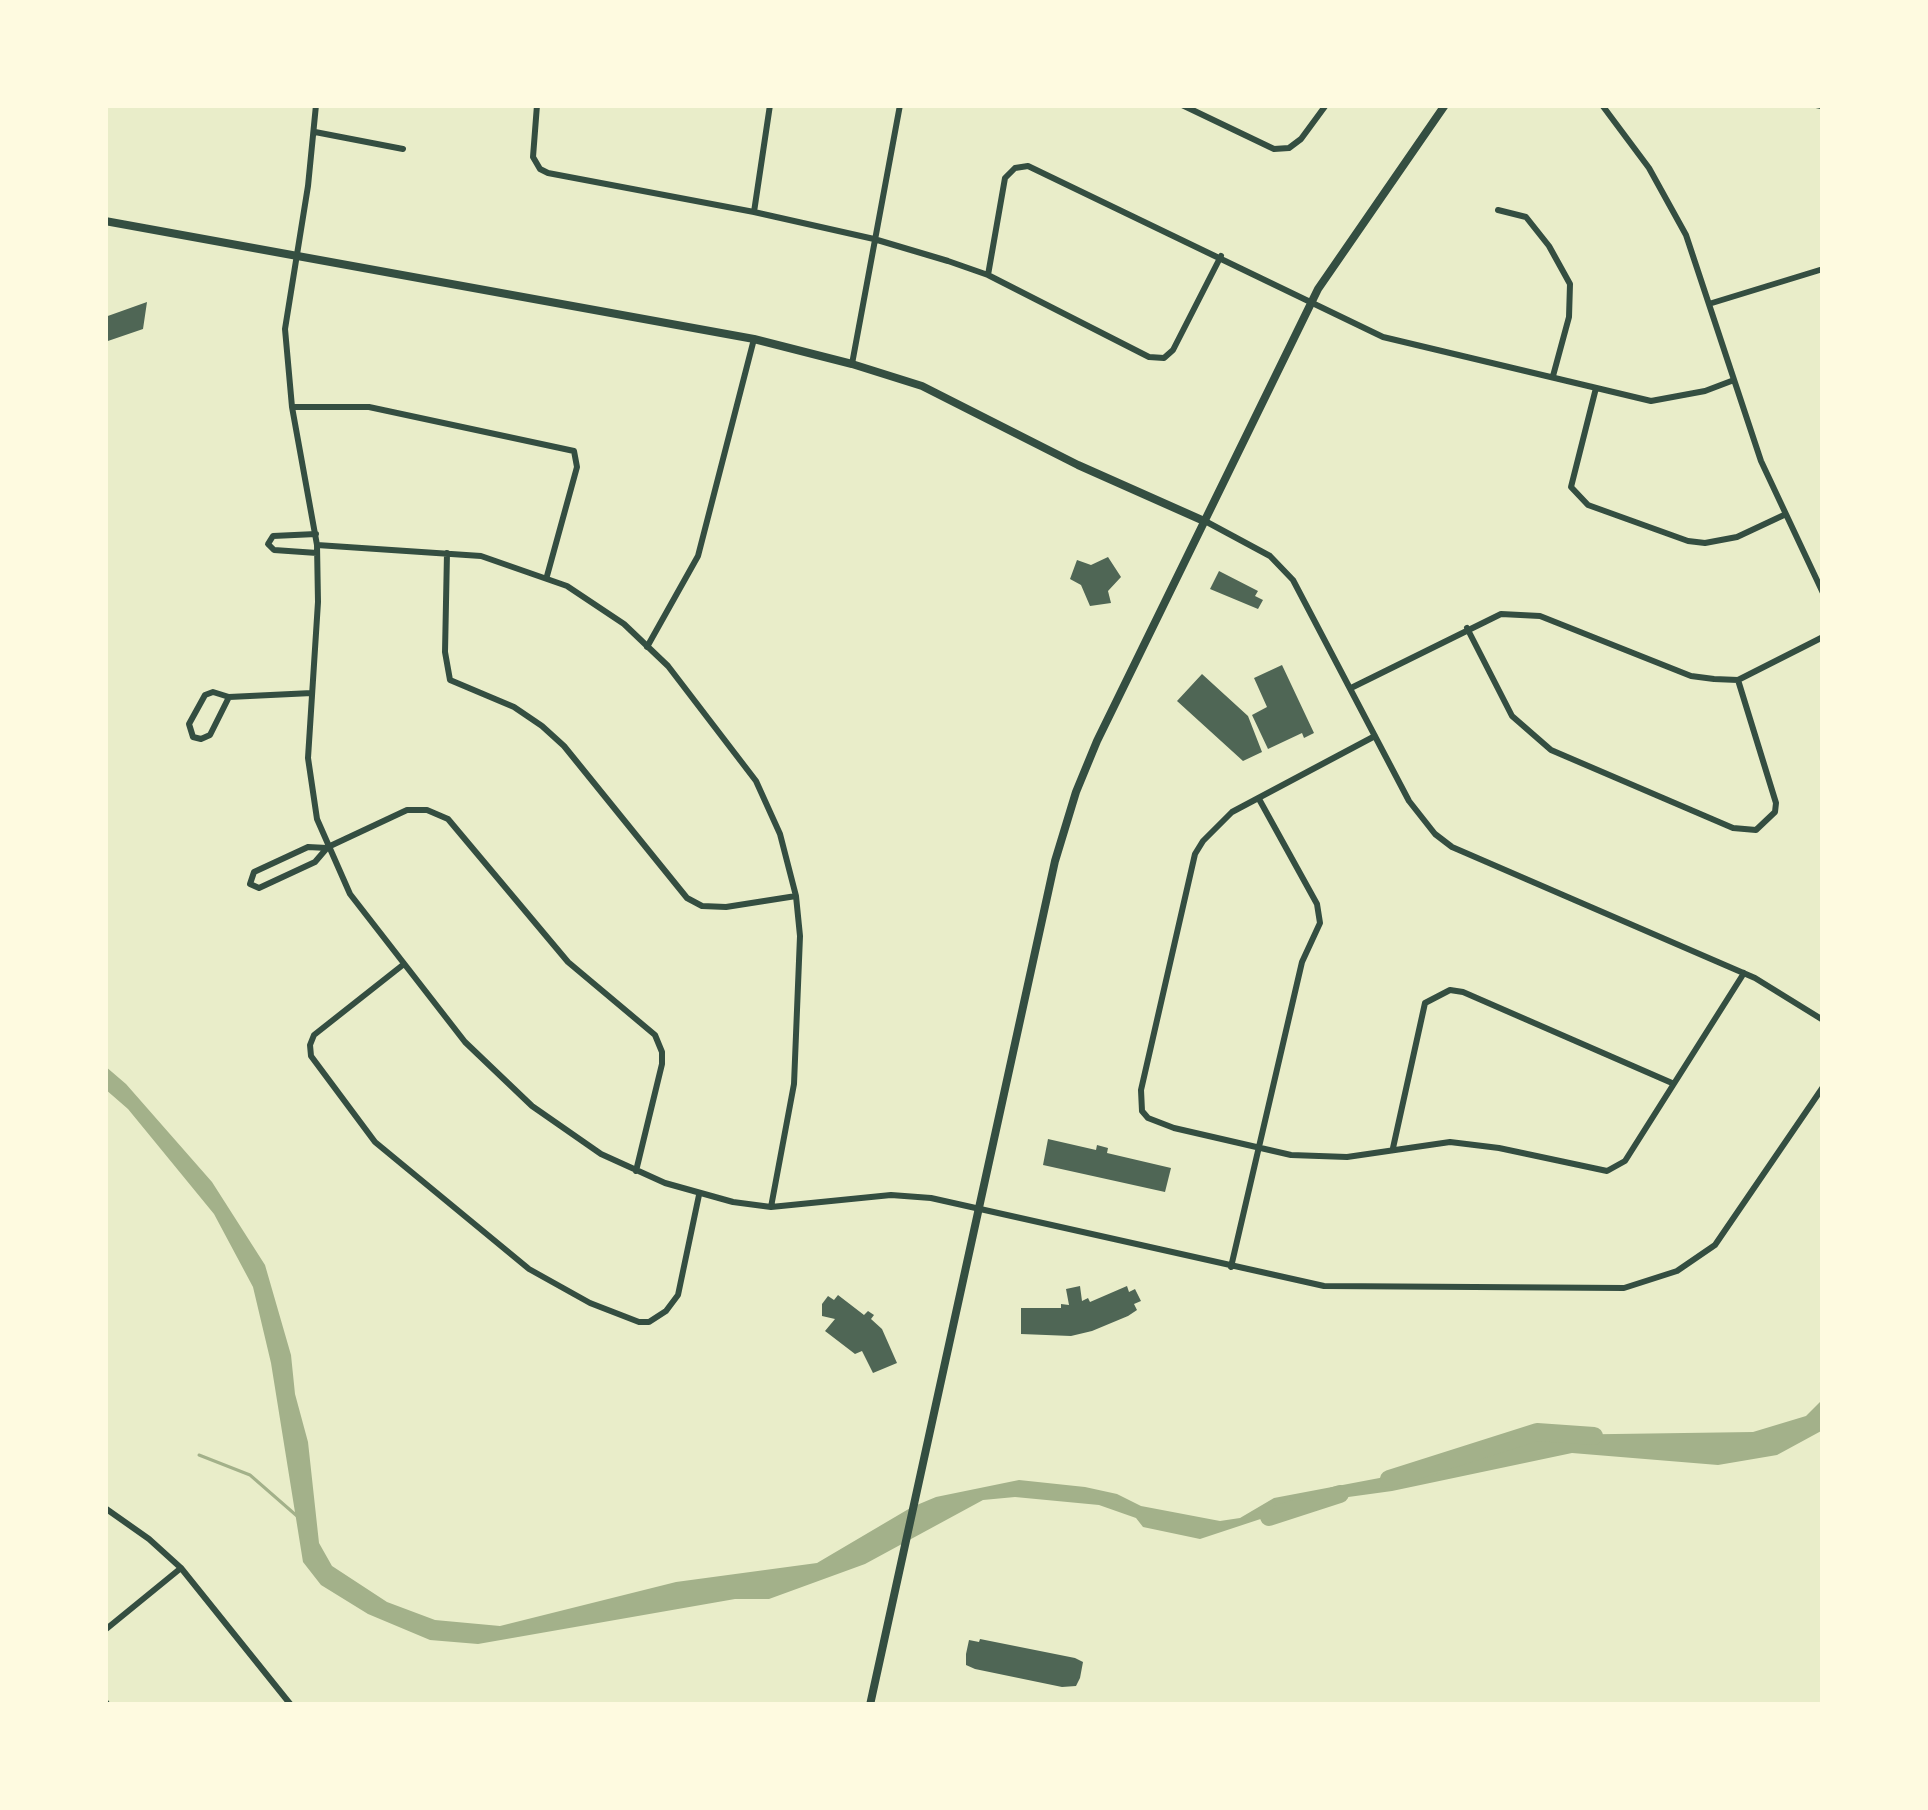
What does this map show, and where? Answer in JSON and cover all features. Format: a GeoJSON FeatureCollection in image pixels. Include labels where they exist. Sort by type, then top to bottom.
{"type":"FeatureCollection","features":[{"type":"Feature","properties":{"kind":"main road"},"geometry":{"type":"LineString","coordinates":[[870,1705],[1055,862],[1076,792],[1329,268],[1445,105]]}},
{"type":"Feature","properties":{"kind":"main road"},"geometry":{"type":"LineString","coordinates":[[105,220],[754,339],[853,364],[922,386],[1204,520]]}},
{"type":"Feature","properties":{"kind":"street"},"geometry":{"type":"LineString","coordinates":[[316,105],[285,329],[292,407],[316,534],[309,773],[326,848],[350,894],[495,1074],[601,1154],[699,1195],[771,1207],[903,1195],[1324,1286],[1531,1290],[1641,1286],[1677,1271],[1715,1244],[1823,1087]]}},
{"type":"Feature","properties":{"kind":"street"},"geometry":{"type":"LineString","coordinates":[[537,105],[532,148],[540,169],[874,238],[988,275],[1137,352],[1160,359],[1177,343],[1220,256]]}},
{"type":"Feature","properties":{"kind":"street"},"geometry":{"type":"LineString","coordinates":[[754,212],[770,105]]}},
{"type":"Feature","properties":{"kind":"street"},"geometry":{"type":"LineString","coordinates":[[853,364],[900,105]]}},
{"type":"Feature","properties":{"kind":"street"},"geometry":{"type":"LineString","coordinates":[[1182,105],[1274,149],[1289,148],[1301,139],[1326,105]]}},
{"type":"Feature","properties":{"kind":"street"},"geometry":{"type":"LineString","coordinates":[[1602,105],[1649,168],[1678,218],[1784,514],[1823,593]]}},
{"type":"Feature","properties":{"kind":"street"},"geometry":{"type":"LineString","coordinates":[[315,132],[403,148]]}},
{"type":"Feature","properties":{"kind":"street"},"geometry":{"type":"LineString","coordinates":[[988,275],[1005,178],[1021,165],[1383,337],[1651,400],[1705,392],[1734,380]]}},
{"type":"Feature","properties":{"kind":"street"},"geometry":{"type":"LineString","coordinates":[[1498,210],[1526,217],[1570,284],[1569,316],[1553,376]]}},
{"type":"Feature","properties":{"kind":"street"},"geometry":{"type":"LineString","coordinates":[[1712,303],[1823,269]]}},
{"type":"Feature","properties":{"kind":"street"},"geometry":{"type":"LineString","coordinates":[[647,646],[698,556],[754,339]]}},
{"type":"Feature","properties":{"kind":"street"},"geometry":{"type":"LineString","coordinates":[[1595,388],[1571,487],[1588,505],[1705,543],[1736,537],[1784,514]]}},
{"type":"Feature","properties":{"kind":"street"},"geometry":{"type":"LineString","coordinates":[[292,407],[369,407],[574,451],[577,467],[547,576]]}},
{"type":"Feature","properties":{"kind":"street"},"geometry":{"type":"LineString","coordinates":[[1204,520],[1270,556],[1293,580],[1422,820],[1451,848],[1744,973],[1823,1020]]}},
{"type":"Feature","properties":{"kind":"street"},"geometry":{"type":"LineString","coordinates":[[316,534],[275,535],[268,544],[274,550],[481,556],[547,576],[624,624],[647,646],[756,781],[780,834],[796,896],[800,936],[794,1084],[771,1207]]}},
{"type":"Feature","properties":{"kind":"street"},"geometry":{"type":"LineString","coordinates":[[447,553],[445,652],[450,680],[514,707],[542,726],[687,898],[702,906],[726,907],[796,896]]}},
{"type":"Feature","properties":{"kind":"street"},"geometry":{"type":"LineString","coordinates":[[1351,688],[1501,614],[1525,613],[1691,676],[1738,680],[1823,637]]}},
{"type":"Feature","properties":{"kind":"street"},"geometry":{"type":"LineString","coordinates":[[1467,628],[1512,716],[1551,750],[1733,828],[1756,830],[1775,812],[1776,803],[1738,680]]}},
{"type":"Feature","properties":{"kind":"street"},"geometry":{"type":"LineString","coordinates":[[229,697],[210,735],[193,737],[188,724],[205,695],[213,692],[229,697],[312,694]]}},
{"type":"Feature","properties":{"kind":"street"},"geometry":{"type":"LineString","coordinates":[[1376,736],[1220,823],[1195,854],[1140,1100],[1142,1111],[1154,1121],[1315,1158],[1450,1142],[1606,1171],[1625,1161],[1744,973]]}},
{"type":"Feature","properties":{"kind":"street"},"geometry":{"type":"LineString","coordinates":[[1232,1267],[1302,962],[1320,923],[1320,913],[1259,799]]}},
{"type":"Feature","properties":{"kind":"street"},"geometry":{"type":"LineString","coordinates":[[326,848],[308,847],[252,873],[249,882],[261,887],[315,862],[326,848],[406,810],[438,813],[457,827],[557,951],[659,1042],[662,1064],[636,1171]]}},
{"type":"Feature","properties":{"kind":"street"},"geometry":{"type":"LineString","coordinates":[[404,964],[314,1035],[311,1056],[374,1142],[516,1259],[549,1283],[590,1303],[649,1322],[678,1295],[699,1195]]}},
{"type":"Feature","properties":{"kind":"street"},"geometry":{"type":"LineString","coordinates":[[1393,1148],[1425,1004],[1450,990],[1672,1083]]}},
{"type":"Feature","properties":{"kind":"street"},"geometry":{"type":"LineString","coordinates":[[105,1508],[181,1568],[291,1705]]}},
{"type":"Feature","properties":{"kind":"street"},"geometry":{"type":"LineString","coordinates":[[105,1630],[181,1568]]}},
{"type":"Feature","properties":{"kind":"path"},"geometry":{"type":"LineString","coordinates":[[1809,105],[1823,108]]}},
{"type":"Feature","properties":{"kind":"shaded area"},"geometry":{"type":"Polygon","coordinates":[[[105,1066],[212,1182],[265,1265],[291,1355],[308,1442],[319,1543],[332,1566],[387,1602],[435,1620],[500,1626],[676,1582],[817,1563],[936,1497],[1019,1480],[1085,1487],[1117,1494],[1141,1506],[1220,1521],[1240,1518],[1274,1498],[1427,1469],[1495,1443],[1546,1435],[1753,1432],[1806,1416],[1823,1399],[1823,1430],[1777,1455],[1718,1465],[1572,1453],[1392,1491],[1312,1502],[1200,1539],[1143,1527],[1136,1518],[1099,1505],[1015,1497],[983,1500],[865,1564],[769,1599],[735,1599],[478,1644],[430,1640],[368,1614],[321,1585],[303,1562],[271,1363],[253,1287],[214,1214],[128,1109],[105,1089],[105,1066]]]}},
{"type":"Feature","properties":{"kind":"building"},"geometry":{"type":"Polygon","coordinates":[[[147,302],[143,329],[105,342],[105,317],[147,302]]]}},
{"type":"Feature","properties":{"kind":"building"},"geometry":{"type":"Polygon","coordinates":[[[1108,557],[1121,577],[1108,591],[1111,603],[1090,606],[1081,585],[1070,579],[1077,560],[1091,565],[1108,557]]]}},
{"type":"Feature","properties":{"kind":"building"},"geometry":{"type":"Polygon","coordinates":[[[1219,571],[1258,591],[1255,596],[1263,600],[1258,609],[1210,589],[1219,571]]]}},
{"type":"Feature","properties":{"kind":"building"},"geometry":{"type":"Polygon","coordinates":[[[1282,665],[1314,733],[1304,738],[1302,733],[1268,749],[1252,715],[1267,707],[1254,678],[1282,665]]]}},
{"type":"Feature","properties":{"kind":"building"},"geometry":{"type":"Polygon","coordinates":[[[1202,674],[1248,716],[1262,752],[1243,761],[1177,701],[1202,674]]]}},
{"type":"Feature","properties":{"kind":"building"},"geometry":{"type":"Polygon","coordinates":[[[1048,1139],[1096,1150],[1097,1145],[1108,1148],[1107,1153],[1171,1168],[1165,1192],[1043,1165],[1048,1139]]]}},
{"type":"Feature","properties":{"kind":"building"},"geometry":{"type":"Polygon","coordinates":[[[1080,1286],[1082,1301],[1127,1286],[1129,1292],[1135,1289],[1141,1301],[1128,1316],[1092,1331],[1071,1336],[1021,1334],[1021,1308],[1061,1308],[1061,1304],[1069,1305],[1066,1289],[1080,1286]]]}},
{"type":"Feature","properties":{"kind":"building"},"geometry":{"type":"Polygon","coordinates":[[[838,1295],[864,1315],[868,1311],[874,1315],[871,1319],[882,1329],[897,1363],[873,1373],[862,1351],[855,1354],[825,1331],[835,1319],[822,1316],[822,1304],[828,1296],[834,1300],[838,1295]]]}},
{"type":"Feature","properties":{"kind":"building"},"geometry":{"type":"Polygon","coordinates":[[[969,1640],[1075,1658],[1083,1662],[1080,1678],[1076,1686],[1062,1687],[975,1669],[966,1665],[966,1654],[969,1640]]]}},
{"type":"Feature","properties":{"kind":"waterway"},"geometry":{"type":"LineString","coordinates":[[1389,1479],[1537,1432],[1594,1436]]}},
{"type":"Feature","properties":{"kind":"waterway"},"geometry":{"type":"LineString","coordinates":[[199,1455],[250,1475],[297,1516]]}},
{"type":"Feature","properties":{"kind":"waterway"},"geometry":{"type":"LineString","coordinates":[[1269,1517],[1340,1494]]}}]}
